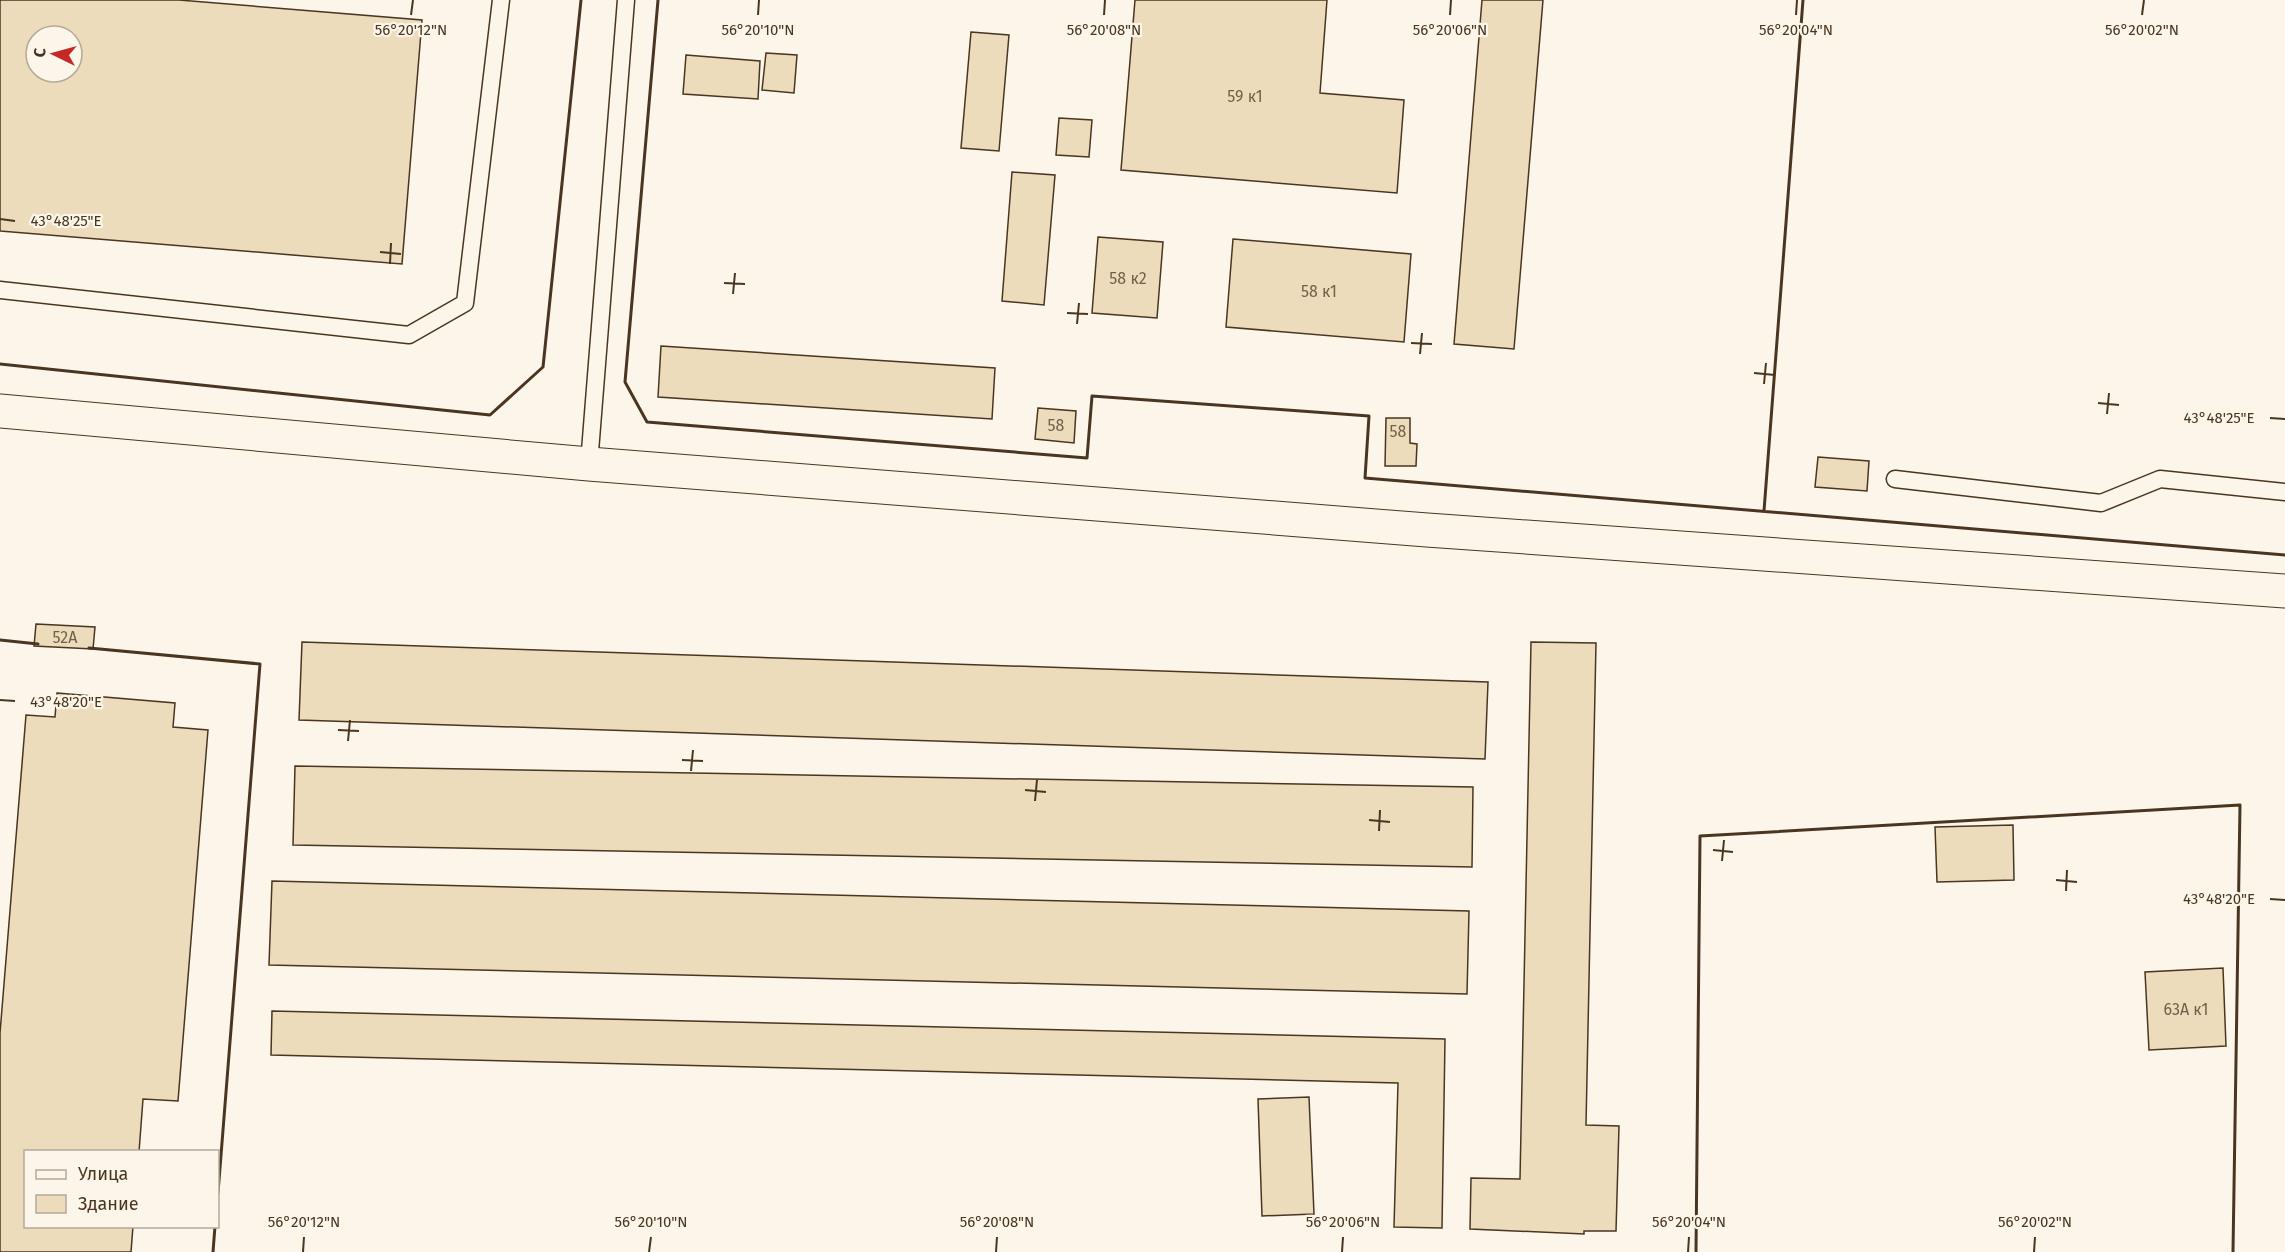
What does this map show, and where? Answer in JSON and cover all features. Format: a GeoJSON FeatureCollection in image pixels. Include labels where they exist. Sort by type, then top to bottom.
{"type":"FeatureCollection","features":[{"type":"Feature","properties":{"kind":"street"},"geometry":{"type":"LineString","coordinates":[[0,411],[589,464],[1451,532],[2285,591]]}},
{"type":"Feature","properties":{"kind":"lane"},"geometry":{"type":"LineString","coordinates":[[0,290],[409,335],[465,303],[501,0]]}},
{"type":"Feature","properties":{"kind":"lane"},"geometry":{"type":"LineString","coordinates":[[589,464],[626,0]]}},
{"type":"Feature","properties":{"kind":"lane"},"geometry":{"type":"LineString","coordinates":[[1895,479],[2102,502],[2160,479],[2285,492]]}},
{"type":"Feature","properties":{"kind":"building"},"geometry":{"type":"Polygon","coordinates":[[[0,0],[179,0],[422,20],[402,264],[0,231],[0,0]]]}},
{"type":"Feature","properties":{"kind":"building"},"geometry":{"type":"Polygon","coordinates":[[[1135,0],[1327,0],[1320,93],[1404,100],[1397,193],[1121,170],[1135,0]]]}},
{"type":"Feature","properties":{"kind":"building"},"geometry":{"type":"Polygon","coordinates":[[[1482,0],[1543,0],[1514,349],[1454,344],[1482,0]]]}},
{"type":"Feature","properties":{"kind":"building"},"geometry":{"type":"Polygon","coordinates":[[[971,32],[1009,35],[999,151],[961,148],[971,32]]]}},
{"type":"Feature","properties":{"kind":"building"},"geometry":{"type":"Polygon","coordinates":[[[766,53],[797,55],[794,93],[762,90],[766,53]]]}},
{"type":"Feature","properties":{"kind":"building"},"geometry":{"type":"Polygon","coordinates":[[[686,55],[760,61],[758,99],[683,94],[686,55]]]}},
{"type":"Feature","properties":{"kind":"building"},"geometry":{"type":"Polygon","coordinates":[[[1059,118],[1092,120],[1089,157],[1056,155],[1059,118]]]}},
{"type":"Feature","properties":{"kind":"building"},"geometry":{"type":"Polygon","coordinates":[[[1012,172],[1055,175],[1044,305],[1002,301],[1012,172]]]}},
{"type":"Feature","properties":{"kind":"building"},"geometry":{"type":"Polygon","coordinates":[[[1098,237],[1163,242],[1157,318],[1092,313],[1098,237]]]}},
{"type":"Feature","properties":{"kind":"building"},"geometry":{"type":"Polygon","coordinates":[[[1233,239],[1411,254],[1404,342],[1226,327],[1233,239]]]}},
{"type":"Feature","properties":{"kind":"building"},"geometry":{"type":"Polygon","coordinates":[[[661,346],[995,368],[992,419],[658,397],[661,346]]]}},
{"type":"Feature","properties":{"kind":"building"},"geometry":{"type":"Polygon","coordinates":[[[1038,408],[1076,411],[1074,443],[1035,439],[1038,408]]]}},
{"type":"Feature","properties":{"kind":"building"},"geometry":{"type":"Polygon","coordinates":[[[1386,418],[1410,418],[1410,443],[1417,444],[1416,466],[1385,466],[1386,418]]]}},
{"type":"Feature","properties":{"kind":"building"},"geometry":{"type":"Polygon","coordinates":[[[1818,457],[1869,461],[1867,491],[1815,487],[1818,457]]]}},
{"type":"Feature","properties":{"kind":"building"},"geometry":{"type":"Polygon","coordinates":[[[36,624],[95,627],[93,649],[34,646],[36,624]]]}},
{"type":"Feature","properties":{"kind":"building"},"geometry":{"type":"Polygon","coordinates":[[[302,642],[1488,682],[1485,759],[299,720],[302,642]]]}},
{"type":"Feature","properties":{"kind":"building"},"geometry":{"type":"Polygon","coordinates":[[[1531,642],[1596,643],[1586,1125],[1619,1126],[1616,1231],[1584,1231],[1584,1234],[1470,1229],[1471,1178],[1520,1179],[1531,642]]]}},
{"type":"Feature","properties":{"kind":"building"},"geometry":{"type":"Polygon","coordinates":[[[57,693],[175,703],[173,727],[208,730],[178,1101],[143,1099],[139,1150],[24,1150],[24,1228],[133,1228],[131,1252],[0,1252],[0,1033],[26,715],[55,717],[57,693]]]}},
{"type":"Feature","properties":{"kind":"building"},"geometry":{"type":"Polygon","coordinates":[[[295,766],[1473,787],[1472,867],[293,845],[295,766]]]}},
{"type":"Feature","properties":{"kind":"building"},"geometry":{"type":"Polygon","coordinates":[[[2013,825],[2014,880],[1937,882],[1935,827],[2013,825]]]}},
{"type":"Feature","properties":{"kind":"building"},"geometry":{"type":"Polygon","coordinates":[[[272,881],[1469,911],[1467,994],[269,965],[272,881]]]}},
{"type":"Feature","properties":{"kind":"building"},"geometry":{"type":"Polygon","coordinates":[[[2223,968],[2226,1046],[2149,1050],[2145,972],[2223,968]]]}},
{"type":"Feature","properties":{"kind":"building"},"geometry":{"type":"Polygon","coordinates":[[[272,1011],[1445,1039],[1442,1228],[1394,1227],[1398,1083],[271,1055],[272,1011]]]}},
{"type":"Feature","properties":{"kind":"building"},"geometry":{"type":"Polygon","coordinates":[[[1309,1097],[1314,1214],[1262,1216],[1258,1099],[1309,1097]]]}},
{"type":"Feature","properties":{"kind":"wall"},"geometry":{"type":"LineString","coordinates":[[0,364],[490,415],[543,367],[581,0]]}},
{"type":"Feature","properties":{"kind":"wall"},"geometry":{"type":"LineString","coordinates":[[658,0],[625,382],[647,422],[1087,458],[1092,396],[1369,416],[1365,478],[2285,555]]}},
{"type":"Feature","properties":{"kind":"wall"},"geometry":{"type":"LineString","coordinates":[[1764,511],[1803,0]]}},
{"type":"Feature","properties":{"kind":"wall"},"geometry":{"type":"LineString","coordinates":[[0,640],[38,644]]}},
{"type":"Feature","properties":{"kind":"wall"},"geometry":{"type":"LineString","coordinates":[[89,648],[260,664],[219,1180]]}},
{"type":"Feature","properties":{"kind":"wall"},"geometry":{"type":"LineString","coordinates":[[1696,1252],[1700,836],[2240,805],[2233,1252]]}},
{"type":"Feature","properties":{"kind":"wall"},"geometry":{"type":"LineString","coordinates":[[213,1252],[215,1228]]}}]}
